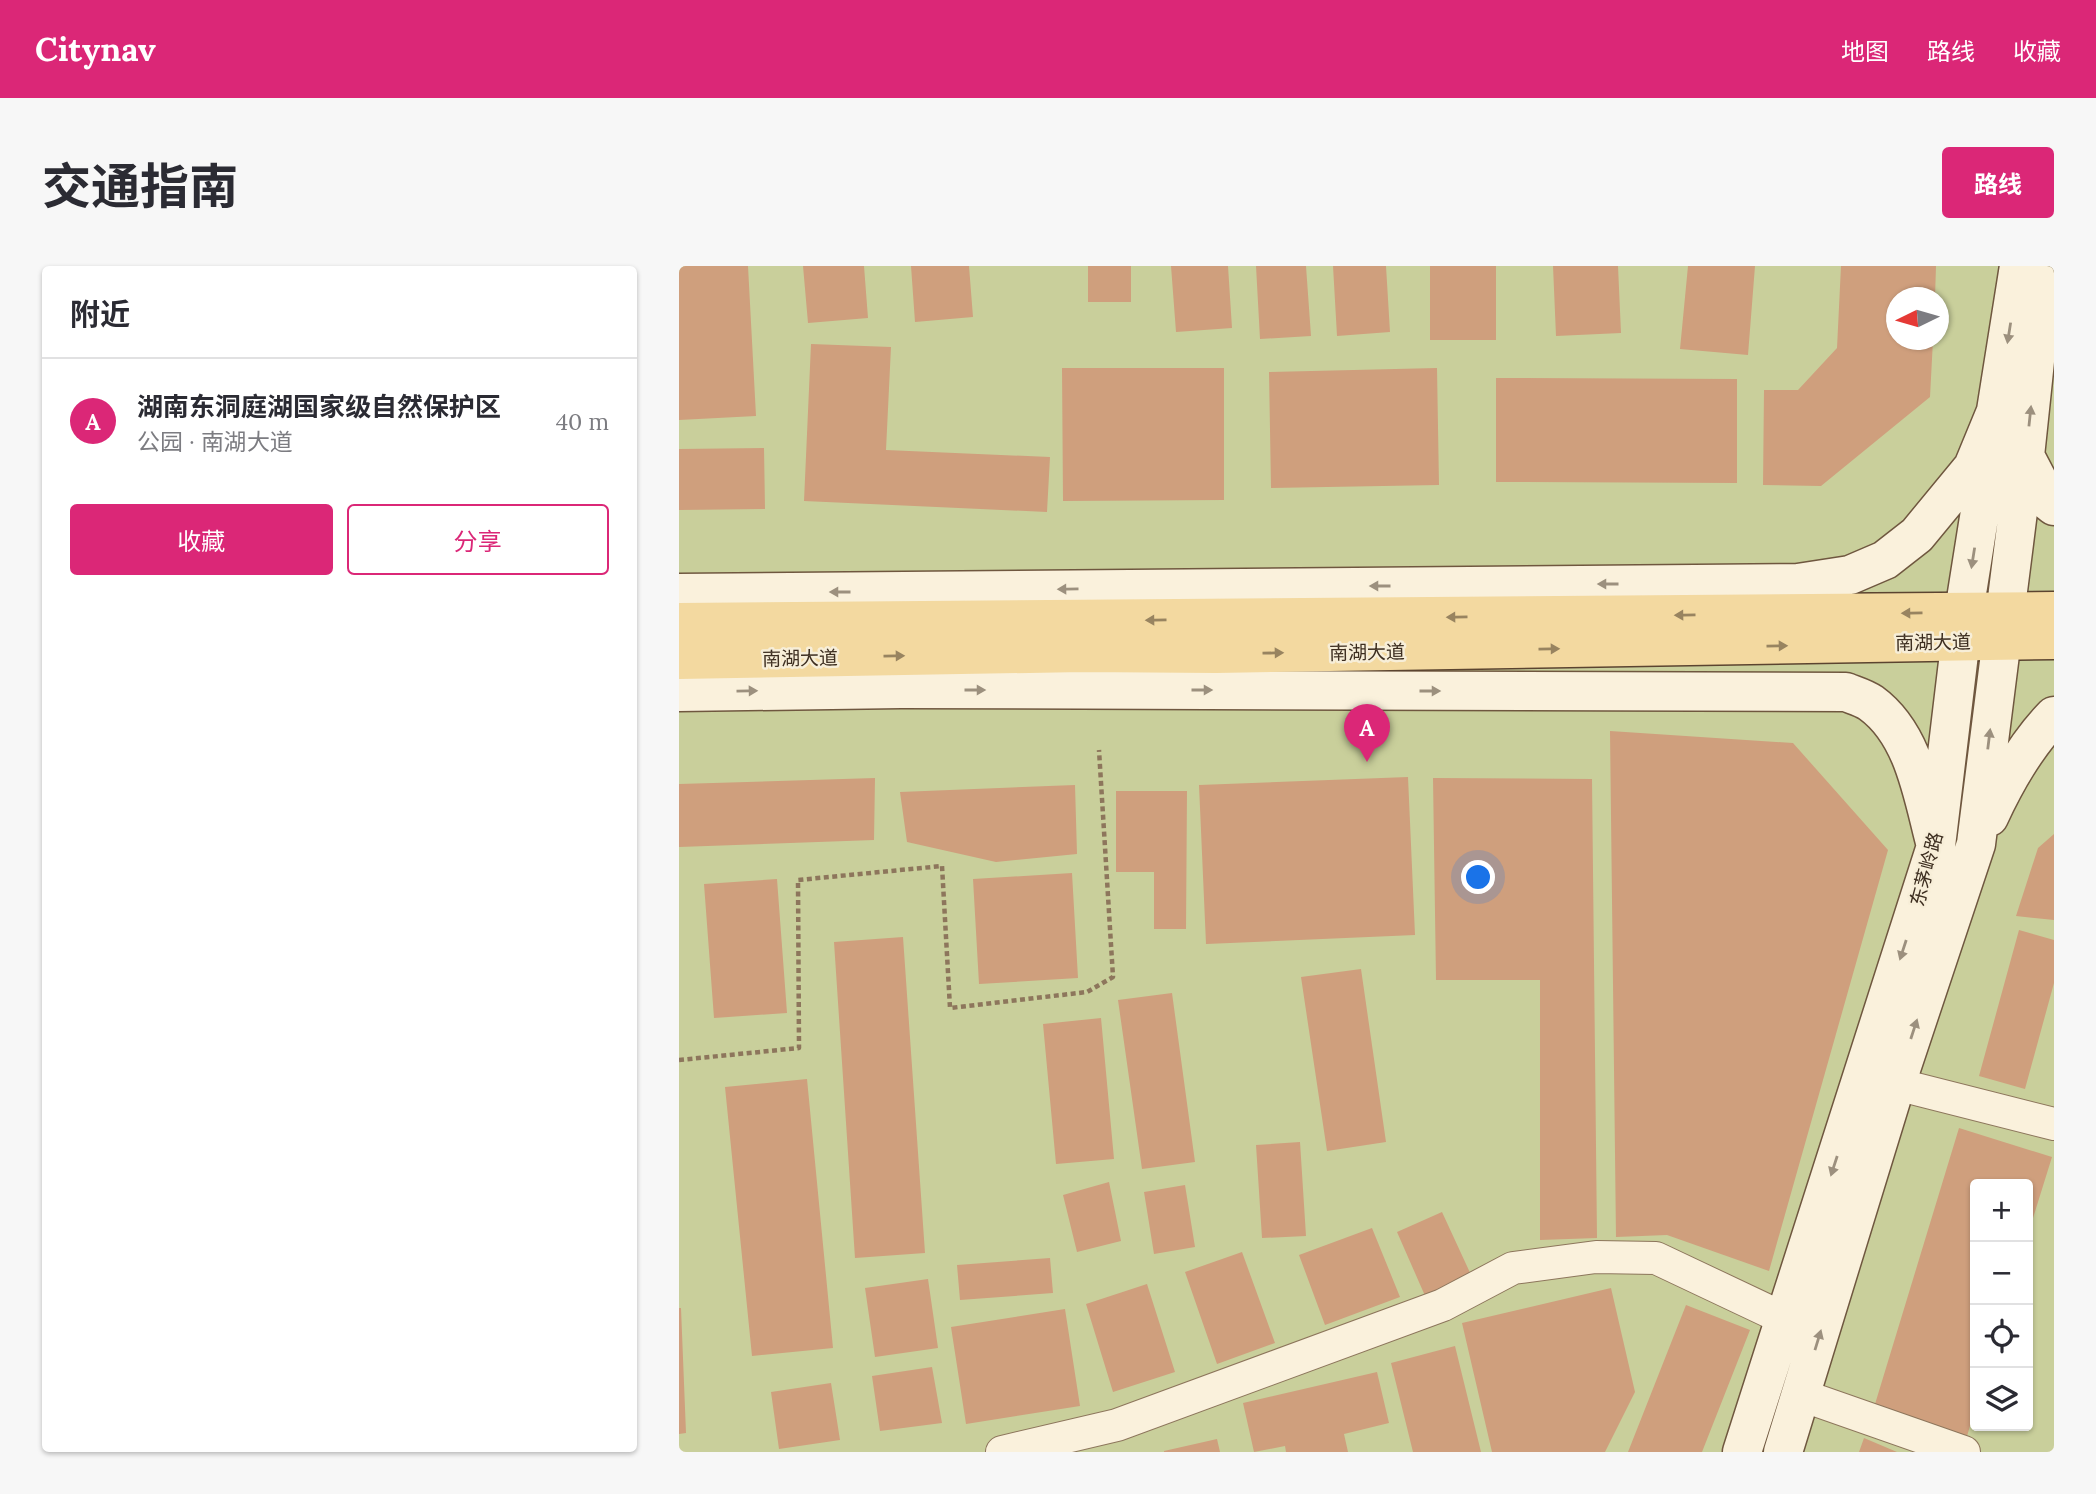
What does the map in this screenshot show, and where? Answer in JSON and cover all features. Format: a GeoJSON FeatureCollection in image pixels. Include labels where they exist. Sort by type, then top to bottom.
{"type":"FeatureCollection","features":[{"type":"Feature","properties":{"kind":"main road","name":"南湖大道"},"geometry":{"type":"LineString","coordinates":[[679,660],[1082,637],[1216,654],[2004,626],[2054,611]]}},
{"type":"Feature","properties":{"kind":"main road"},"geometry":{"type":"LineString","coordinates":[[679,622],[1082,637]]}},
{"type":"Feature","properties":{"kind":"main road","name":"南湖大道"},"geometry":{"type":"LineString","coordinates":[[2004,626],[2054,640]]}},
{"type":"Feature","properties":{"kind":"street","name":"东茅岭路"},"geometry":{"type":"LineString","coordinates":[[1742,1452],[1936,846],[1962,627],[2019,266]]}},
{"type":"Feature","properties":{"kind":"street","name":"东茅岭路"},"geometry":{"type":"LineString","coordinates":[[1783,1452],[1896,1084],[1976,844],[2025,456],[2045,266]]}},
{"type":"Feature","properties":{"kind":"street"},"geometry":{"type":"LineString","coordinates":[[679,593],[1798,583],[1850,575],[1885,560],[1917,535],[1973,467],[1999,404]]}},
{"type":"Feature","properties":{"kind":"street"},"geometry":{"type":"LineString","coordinates":[[2025,456],[2049,502],[2054,506]]}},
{"type":"Feature","properties":{"kind":"street"},"geometry":{"type":"LineString","coordinates":[[679,692],[1846,692],[1870,703],[1895,727],[1915,769],[1936,846]]}},
{"type":"Feature","properties":{"kind":"street"},"geometry":{"type":"LineString","coordinates":[[1976,844],[2005,782],[2039,731],[2054,716]]}},
{"type":"Feature","properties":{"kind":"street"},"geometry":{"type":"LineString","coordinates":[[1896,1084],[2054,1124]]}},
{"type":"Feature","properties":{"kind":"street"},"geometry":{"type":"LineString","coordinates":[[1002,1452],[1117,1424],[1443,1305],[1513,1268],[1596,1257],[1656,1258],[1785,1319]]}},
{"type":"Feature","properties":{"kind":"street"},"geometry":{"type":"LineString","coordinates":[[1801,1395],[1964,1452]]}},
{"type":"Feature","properties":{"kind":"path"},"geometry":{"type":"LineString","coordinates":[[679,1060],[799,1048],[798,880],[942,866],[950,1008],[1087,992],[1113,977],[1099,750]]}},
{"type":"Feature","properties":{"kind":"green space"},"geometry":{"type":"Polygon","coordinates":[[[679,266],[2054,266],[2054,1452],[679,1452],[679,266]]]}},
{"type":"Feature","properties":{"kind":"building"},"geometry":{"type":"Polygon","coordinates":[[[679,266],[748,266],[756,416],[679,420],[679,266]]]}},
{"type":"Feature","properties":{"kind":"building"},"geometry":{"type":"Polygon","coordinates":[[[803,266],[864,266],[868,318],[808,323],[803,266]]]}},
{"type":"Feature","properties":{"kind":"building"},"geometry":{"type":"Polygon","coordinates":[[[911,266],[969,266],[973,317],[915,322],[911,266]]]}},
{"type":"Feature","properties":{"kind":"building"},"geometry":{"type":"Polygon","coordinates":[[[1088,266],[1131,266],[1131,302],[1088,302],[1088,266]]]}},
{"type":"Feature","properties":{"kind":"building"},"geometry":{"type":"Polygon","coordinates":[[[1171,266],[1228,266],[1232,328],[1176,332],[1171,266]]]}},
{"type":"Feature","properties":{"kind":"building"},"geometry":{"type":"Polygon","coordinates":[[[1256,266],[1306,266],[1311,336],[1260,339],[1256,266]]]}},
{"type":"Feature","properties":{"kind":"building"},"geometry":{"type":"Polygon","coordinates":[[[1333,266],[1386,266],[1390,332],[1337,336],[1333,266]]]}},
{"type":"Feature","properties":{"kind":"building"},"geometry":{"type":"Polygon","coordinates":[[[1430,266],[1496,266],[1496,340],[1430,340],[1430,266]]]}},
{"type":"Feature","properties":{"kind":"building"},"geometry":{"type":"Polygon","coordinates":[[[1553,266],[1618,266],[1621,333],[1556,336],[1553,266]]]}},
{"type":"Feature","properties":{"kind":"building"},"geometry":{"type":"Polygon","coordinates":[[[1688,266],[1755,266],[1748,355],[1680,349],[1688,266]]]}},
{"type":"Feature","properties":{"kind":"building"},"geometry":{"type":"Polygon","coordinates":[[[1841,266],[1936,266],[1935,287],[1886,287],[1886,350],[1932,350],[1930,397],[1821,486],[1763,485],[1764,390],[1798,390],[1837,348],[1841,266]]]}},
{"type":"Feature","properties":{"kind":"building"},"geometry":{"type":"Polygon","coordinates":[[[811,344],[891,347],[886,450],[1050,457],[1047,512],[804,501],[811,344]]]}},
{"type":"Feature","properties":{"kind":"building"},"geometry":{"type":"Polygon","coordinates":[[[1062,368],[1224,368],[1224,500],[1063,501],[1062,368]]]}},
{"type":"Feature","properties":{"kind":"building"},"geometry":{"type":"Polygon","coordinates":[[[1437,368],[1439,485],[1271,488],[1269,372],[1437,368]]]}},
{"type":"Feature","properties":{"kind":"building"},"geometry":{"type":"Polygon","coordinates":[[[1496,378],[1737,379],[1737,483],[1496,482],[1496,378]]]}},
{"type":"Feature","properties":{"kind":"building"},"geometry":{"type":"Polygon","coordinates":[[[764,448],[765,509],[679,510],[679,449],[764,448]]]}},
{"type":"Feature","properties":{"kind":"building"},"geometry":{"type":"Polygon","coordinates":[[[1610,731],[1793,743],[1888,850],[1769,1271],[1667,1235],[1616,1237],[1610,731]]]}},
{"type":"Feature","properties":{"kind":"building"},"geometry":{"type":"Polygon","coordinates":[[[1408,777],[1415,935],[1206,944],[1199,785],[1408,777]]]}},
{"type":"Feature","properties":{"kind":"building"},"geometry":{"type":"Polygon","coordinates":[[[875,778],[874,840],[679,847],[679,784],[875,778]]]}},
{"type":"Feature","properties":{"kind":"building"},"geometry":{"type":"Polygon","coordinates":[[[1433,778],[1592,779],[1597,1238],[1540,1240],[1540,980],[1436,980],[1433,778]]]}},
{"type":"Feature","properties":{"kind":"building"},"geometry":{"type":"Polygon","coordinates":[[[1075,785],[1077,854],[996,862],[907,842],[900,792],[1075,785]]]}},
{"type":"Feature","properties":{"kind":"building"},"geometry":{"type":"Polygon","coordinates":[[[1116,791],[1187,791],[1186,929],[1154,929],[1154,872],[1116,872],[1116,791]]]}},
{"type":"Feature","properties":{"kind":"building"},"geometry":{"type":"Polygon","coordinates":[[[2054,834],[2054,920],[2016,916],[2038,848],[2054,834]]]}},
{"type":"Feature","properties":{"kind":"building"},"geometry":{"type":"Polygon","coordinates":[[[1072,873],[1078,978],[979,984],[973,879],[1072,873]]]}},
{"type":"Feature","properties":{"kind":"building"},"geometry":{"type":"Polygon","coordinates":[[[777,879],[787,1013],[714,1018],[704,884],[777,879]]]}},
{"type":"Feature","properties":{"kind":"building"},"geometry":{"type":"Polygon","coordinates":[[[2019,930],[2054,940],[2054,983],[2025,1089],[1979,1076],[2019,930]]]}},
{"type":"Feature","properties":{"kind":"building"},"geometry":{"type":"Polygon","coordinates":[[[903,937],[925,1253],[855,1258],[834,942],[903,937]]]}},
{"type":"Feature","properties":{"kind":"building"},"geometry":{"type":"Polygon","coordinates":[[[1361,969],[1386,1142],[1327,1151],[1301,977],[1361,969]]]}},
{"type":"Feature","properties":{"kind":"building"},"geometry":{"type":"Polygon","coordinates":[[[1172,993],[1195,1162],[1142,1169],[1118,1000],[1172,993]]]}},
{"type":"Feature","properties":{"kind":"building"},"geometry":{"type":"Polygon","coordinates":[[[1101,1018],[1114,1159],[1056,1164],[1043,1024],[1101,1018]]]}},
{"type":"Feature","properties":{"kind":"building"},"geometry":{"type":"Polygon","coordinates":[[[807,1079],[833,1348],[752,1356],[725,1087],[807,1079]]]}},
{"type":"Feature","properties":{"kind":"building"},"geometry":{"type":"Polygon","coordinates":[[[1959,1128],[2052,1157],[2033,1218],[2033,1179],[1970,1179],[1970,1426],[1965,1443],[1872,1414],[1959,1128]]]}},
{"type":"Feature","properties":{"kind":"building"},"geometry":{"type":"Polygon","coordinates":[[[1300,1142],[1306,1236],[1262,1238],[1256,1145],[1300,1142]]]}},
{"type":"Feature","properties":{"kind":"building"},"geometry":{"type":"Polygon","coordinates":[[[1109,1182],[1121,1241],[1077,1252],[1063,1195],[1109,1182]]]}},
{"type":"Feature","properties":{"kind":"building"},"geometry":{"type":"Polygon","coordinates":[[[1185,1185],[1195,1247],[1154,1254],[1144,1192],[1185,1185]]]}},
{"type":"Feature","properties":{"kind":"building"},"geometry":{"type":"Polygon","coordinates":[[[1442,1212],[1472,1277],[1426,1298],[1397,1232],[1442,1212]]]}},
{"type":"Feature","properties":{"kind":"building"},"geometry":{"type":"Polygon","coordinates":[[[1372,1228],[1400,1297],[1325,1325],[1299,1255],[1372,1228]]]}},
{"type":"Feature","properties":{"kind":"building"},"geometry":{"type":"Polygon","coordinates":[[[1242,1252],[1275,1343],[1217,1364],[1185,1272],[1242,1252]]]}},
{"type":"Feature","properties":{"kind":"building"},"geometry":{"type":"Polygon","coordinates":[[[1050,1258],[1053,1293],[960,1300],[957,1265],[1050,1258]]]}},
{"type":"Feature","properties":{"kind":"building"},"geometry":{"type":"Polygon","coordinates":[[[928,1279],[938,1348],[875,1357],[865,1288],[928,1279]]]}},
{"type":"Feature","properties":{"kind":"building"},"geometry":{"type":"Polygon","coordinates":[[[1147,1284],[1175,1372],[1113,1392],[1086,1304],[1147,1284]]]}},
{"type":"Feature","properties":{"kind":"building"},"geometry":{"type":"Polygon","coordinates":[[[1611,1288],[1635,1392],[1605,1452],[1492,1452],[1462,1323],[1611,1288]]]}},
{"type":"Feature","properties":{"kind":"building"},"geometry":{"type":"Polygon","coordinates":[[[1686,1305],[1750,1330],[1702,1452],[1628,1452],[1686,1305]]]}},
{"type":"Feature","properties":{"kind":"building"},"geometry":{"type":"Polygon","coordinates":[[[679,1308],[686,1433],[679,1434],[679,1308]]]}},
{"type":"Feature","properties":{"kind":"building"},"geometry":{"type":"Polygon","coordinates":[[[1065,1309],[1080,1406],[966,1424],[951,1327],[1065,1309]]]}},
{"type":"Feature","properties":{"kind":"building"},"geometry":{"type":"Polygon","coordinates":[[[1455,1346],[1481,1452],[1413,1452],[1391,1363],[1455,1346]]]}},
{"type":"Feature","properties":{"kind":"building"},"geometry":{"type":"Polygon","coordinates":[[[932,1367],[942,1423],[880,1431],[872,1376],[932,1367]]]}},
{"type":"Feature","properties":{"kind":"building"},"geometry":{"type":"Polygon","coordinates":[[[1377,1372],[1389,1423],[1344,1434],[1348,1452],[1286,1452],[1285,1446],[1254,1452],[1243,1403],[1377,1372]]]}},
{"type":"Feature","properties":{"kind":"building"},"geometry":{"type":"Polygon","coordinates":[[[831,1383],[840,1440],[779,1449],[771,1392],[831,1383]]]}},
{"type":"Feature","properties":{"kind":"building"},"geometry":{"type":"Polygon","coordinates":[[[1864,1438],[1897,1452],[1859,1452],[1864,1438]]]}},
{"type":"Feature","properties":{"kind":"building"},"geometry":{"type":"Polygon","coordinates":[[[1217,1439],[1220,1452],[1164,1452],[1164,1451],[1217,1439]]]}},
{"type":"Feature","properties":{"kind":"place","name":"湖南东洞庭湖国家级自然保护区"},"geometry":{"type":"Point","coordinates":[1367,762]}}]}
